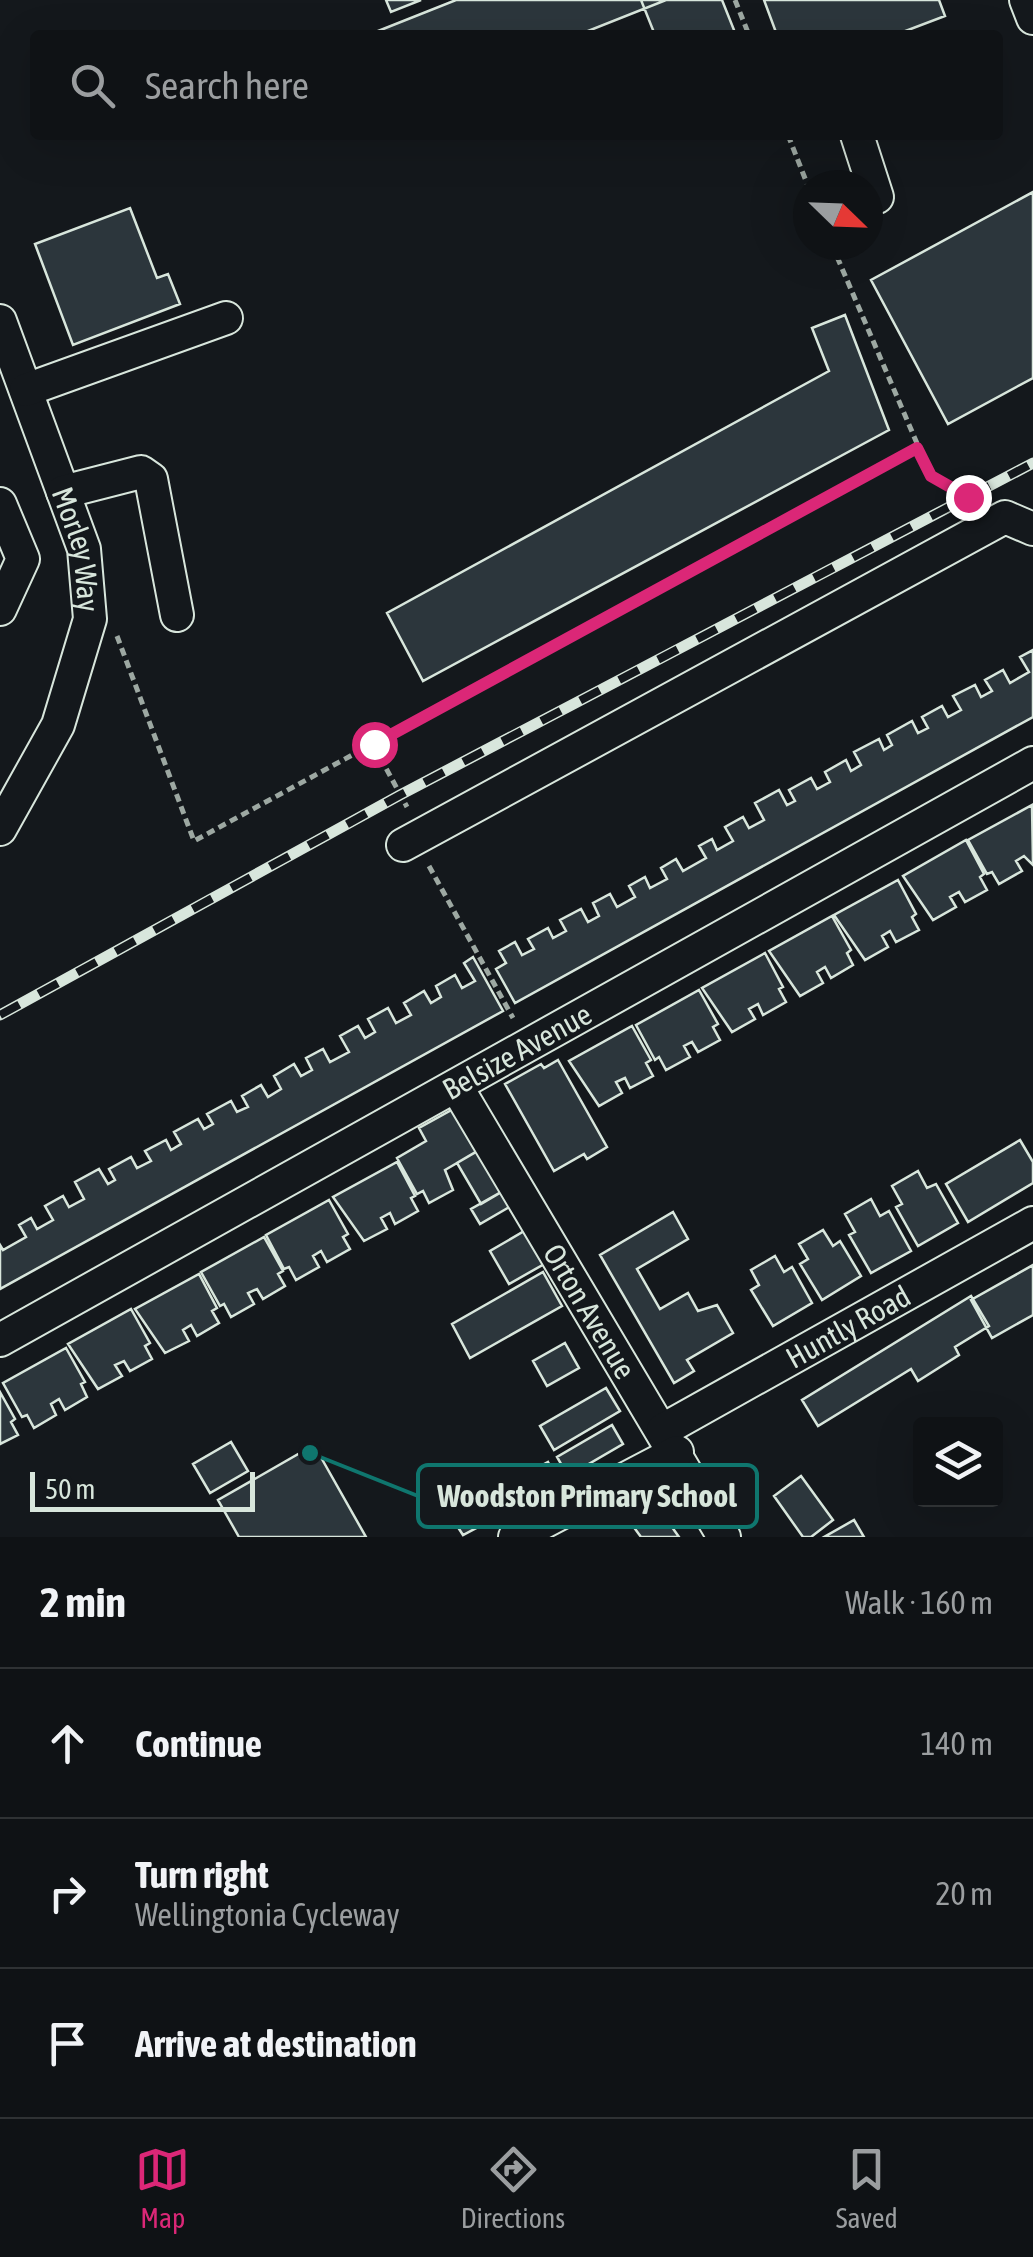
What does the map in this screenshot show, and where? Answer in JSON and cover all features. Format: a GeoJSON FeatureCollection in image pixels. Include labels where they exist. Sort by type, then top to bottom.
{"type":"FeatureCollection","features":[{"type":"Feature","properties":{"kind":"street"},"geometry":{"type":"LineString","coordinates":[[1026,0],[1033,18]]}},
{"type":"Feature","properties":{"kind":"street"},"geometry":{"type":"LineString","coordinates":[[858,140],[868,170]]}},
{"type":"Feature","properties":{"kind":"street"},"geometry":{"type":"LineString","coordinates":[[26,390],[226,318]]}},
{"type":"Feature","properties":{"kind":"street","name":"Morley Way"},"geometry":{"type":"LineString","coordinates":[[0,321],[84,549],[90,619],[58,725],[0,829]]}},
{"type":"Feature","properties":{"kind":"street"},"geometry":{"type":"LineString","coordinates":[[63,492],[141,472],[151,479],[177,616]]}},
{"type":"Feature","properties":{"kind":"street"},"geometry":{"type":"LineString","coordinates":[[0,504],[23,559],[0,609]]}},
{"type":"Feature","properties":{"kind":"street"},"geometry":{"type":"LineString","coordinates":[[409,842],[1019,523]]}},
{"type":"Feature","properties":{"kind":"street","name":"Belsize Avenue"},"geometry":{"type":"LineString","coordinates":[[0,1340],[1033,764]]}},
{"type":"Feature","properties":{"kind":"street","name":"Orton Avenue"},"geometry":{"type":"LineString","coordinates":[[456,1086],[724,1537]]}},
{"type":"Feature","properties":{"kind":"street","name":"Huntly Road"},"geometry":{"type":"LineString","coordinates":[[516,1537],[1033,1223]]}},
{"type":"Feature","properties":{"kind":"path"},"geometry":{"type":"LineString","coordinates":[[735,0],[747,30]]}},
{"type":"Feature","properties":{"kind":"path"},"geometry":{"type":"LineString","coordinates":[[790,140],[802,170]]}},
{"type":"Feature","properties":{"kind":"path"},"geometry":{"type":"LineString","coordinates":[[838,260],[931,476],[1019,523]]}},
{"type":"Feature","properties":{"kind":"path"},"geometry":{"type":"LineString","coordinates":[[112,622],[194,841],[917,448]]}},
{"type":"Feature","properties":{"kind":"path"},"geometry":{"type":"LineString","coordinates":[[374,744],[418,827],[409,842],[529,1047]]}},
{"type":"Feature","properties":{"kind":"building"},"geometry":{"type":"Polygon","coordinates":[[[386,0],[421,0],[391,12],[386,0]]]}},
{"type":"Feature","properties":{"kind":"building"},"geometry":{"type":"Polygon","coordinates":[[[456,0],[666,0],[591,30],[381,30],[456,0]]]}},
{"type":"Feature","properties":{"kind":"building"},"geometry":{"type":"Polygon","coordinates":[[[641,0],[722,0],[734,30],[653,30],[641,0]]]}},
{"type":"Feature","properties":{"kind":"building"},"geometry":{"type":"Polygon","coordinates":[[[764,0],[939,0],[945,16],[908,30],[775,30],[764,0]]]}},
{"type":"Feature","properties":{"kind":"building"},"geometry":{"type":"Polygon","coordinates":[[[1033,192],[1033,378],[948,424],[871,280],[1033,192]]]}},
{"type":"Feature","properties":{"kind":"building"},"geometry":{"type":"Polygon","coordinates":[[[130,208],[157,278],[168,274],[180,304],[73,345],[35,244],[130,208]]]}},
{"type":"Feature","properties":{"kind":"building"},"geometry":{"type":"Polygon","coordinates":[[[845,315],[889,430],[423,681],[387,613],[829,371],[812,328],[845,315]]]}},
{"type":"Feature","properties":{"kind":"building"},"geometry":{"type":"Polygon","coordinates":[[[1033,650],[1033,717],[515,1003],[496,969],[506,963],[499,951],[515,942],[522,955],[534,949],[528,939],[548,928],[553,938],[566,931],[560,920],[581,909],[588,922],[599,916],[593,903],[610,894],[617,907],[635,897],[629,886],[645,877],[650,888],[667,879],[661,868],[676,859],[683,871],[706,858],[699,846],[712,839],[717,850],[733,841],[725,827],[743,817],[749,828],[764,820],[755,803],[779,790],[787,805],[795,801],[789,790],[811,778],[817,789],[830,782],[825,772],[846,760],[851,771],[861,765],[854,752],[879,739],[884,750],[892,745],[887,735],[912,721],[918,733],[928,728],[922,717],[942,706],[948,717],[961,710],[953,696],[975,685],[981,697],[992,691],[985,680],[1003,670],[1010,683],[1029,672],[1020,657],[1033,650]]]}},
{"type":"Feature","properties":{"kind":"building"},"geometry":{"type":"Polygon","coordinates":[[[1032,805],[1033,865],[1024,856],[1016,861],[1022,871],[999,884],[992,872],[987,874],[968,840],[1032,805]]]}},
{"type":"Feature","properties":{"kind":"building"},"geometry":{"type":"Polygon","coordinates":[[[966,840],[984,874],[980,877],[987,890],[965,902],[959,892],[950,897],[956,907],[933,920],[903,876],[966,840]]]}},
{"type":"Feature","properties":{"kind":"building"},"geometry":{"type":"Polygon","coordinates":[[[898,880],[916,914],[912,917],[919,930],[896,942],[890,931],[882,936],[888,947],[865,960],[834,915],[898,880]]]}},
{"type":"Feature","properties":{"kind":"building"},"geometry":{"type":"Polygon","coordinates":[[[832,916],[851,950],[847,953],[853,965],[831,978],[825,967],[817,972],[823,983],[800,996],[769,951],[832,916]]]}},
{"type":"Feature","properties":{"kind":"building"},"geometry":{"type":"Polygon","coordinates":[[[765,953],[783,987],[779,989],[786,1002],[763,1015],[758,1004],[749,1009],[755,1019],[732,1032],[702,988],[765,953]]]}},
{"type":"Feature","properties":{"kind":"building"},"geometry":{"type":"Polygon","coordinates":[[[473,957],[503,1011],[0,1289],[0,1245],[3,1250],[26,1237],[19,1225],[31,1218],[37,1229],[53,1220],[45,1206],[63,1196],[69,1207],[84,1199],[75,1182],[99,1169],[108,1184],[115,1180],[109,1169],[131,1157],[137,1168],[151,1161],[145,1151],[166,1140],[171,1150],[181,1144],[174,1132],[198,1119],[204,1129],[213,1124],[207,1114],[231,1101],[237,1112],[248,1107],[242,1096],[261,1085],[268,1097],[281,1089],[274,1076],[294,1064],[301,1076],[312,1070],[306,1058],[323,1049],[330,1062],[349,1052],[340,1036],[358,1026],[365,1038],[375,1032],[368,1019],[388,1008],[396,1023],[411,1015],[404,1003],[424,991],[431,1003],[441,997],[436,986],[455,975],[462,988],[475,981],[464,963],[473,957]]]}},
{"type":"Feature","properties":{"kind":"building"},"geometry":{"type":"Polygon","coordinates":[[[699,990],[718,1024],[713,1027],[720,1040],[698,1052],[692,1042],[684,1046],[690,1057],[666,1070],[659,1057],[655,1060],[636,1025],[699,990]]]}},
{"type":"Feature","properties":{"kind":"building"},"geometry":{"type":"Polygon","coordinates":[[[632,1026],[651,1060],[646,1063],[653,1076],[630,1088],[625,1078],[616,1082],[622,1093],[599,1106],[569,1061],[632,1026]]]}},
{"type":"Feature","properties":{"kind":"building"},"geometry":{"type":"Polygon","coordinates":[[[558,1060],[607,1147],[587,1159],[584,1154],[554,1171],[505,1084],[541,1064],[544,1068],[558,1060]]]}},
{"type":"Feature","properties":{"kind":"building"},"geometry":{"type":"Polygon","coordinates":[[[457,1107],[481,1149],[445,1170],[453,1190],[429,1203],[423,1191],[417,1194],[397,1158],[426,1141],[419,1128],[457,1107]]]}},
{"type":"Feature","properties":{"kind":"building"},"geometry":{"type":"Polygon","coordinates":[[[1020,1140],[1033,1162],[1033,1183],[968,1222],[946,1184],[1020,1140]]]}},
{"type":"Feature","properties":{"kind":"building"},"geometry":{"type":"Polygon","coordinates":[[[479,1150],[503,1191],[481,1204],[457,1163],[479,1150]]]}},
{"type":"Feature","properties":{"kind":"building"},"geometry":{"type":"Polygon","coordinates":[[[397,1162],[415,1196],[411,1198],[418,1211],[395,1224],[390,1213],[381,1218],[387,1229],[364,1241],[333,1197],[397,1162]]]}},
{"type":"Feature","properties":{"kind":"building"},"geometry":{"type":"Polygon","coordinates":[[[918,1171],[927,1188],[936,1184],[958,1223],[918,1246],[896,1207],[902,1204],[892,1186],[918,1171]]]}},
{"type":"Feature","properties":{"kind":"building"},"geometry":{"type":"Polygon","coordinates":[[[503,1191],[511,1206],[480,1224],[471,1209],[503,1191]]]}},
{"type":"Feature","properties":{"kind":"building"},"geometry":{"type":"Polygon","coordinates":[[[871,1199],[880,1216],[889,1211],[911,1251],[871,1273],[849,1235],[855,1232],[845,1214],[871,1199]]]}},
{"type":"Feature","properties":{"kind":"building"},"geometry":{"type":"Polygon","coordinates":[[[329,1200],[348,1234],[343,1237],[350,1249],[327,1262],[321,1251],[313,1256],[319,1267],[296,1280],[289,1267],[284,1269],[266,1235],[329,1200]]]}},
{"type":"Feature","properties":{"kind":"building"},"geometry":{"type":"Polygon","coordinates":[[[673,1212],[688,1239],[637,1269],[660,1309],[688,1293],[698,1311],[717,1305],[733,1333],[687,1360],[694,1371],[674,1383],[600,1255],[673,1212]]]}},
{"type":"Feature","properties":{"kind":"building"},"geometry":{"type":"Polygon","coordinates":[[[526,1230],[546,1263],[509,1284],[490,1251],[526,1230]]]}},
{"type":"Feature","properties":{"kind":"building"},"geometry":{"type":"Polygon","coordinates":[[[823,1230],[833,1246],[840,1241],[861,1276],[822,1300],[800,1264],[808,1259],[799,1244],[823,1230]]]}},
{"type":"Feature","properties":{"kind":"building"},"geometry":{"type":"Polygon","coordinates":[[[264,1237],[283,1271],[278,1274],[285,1286],[263,1299],[257,1289],[248,1293],[254,1304],[231,1317],[224,1304],[220,1306],[201,1272],[264,1237]]]}},
{"type":"Feature","properties":{"kind":"building"},"geometry":{"type":"Polygon","coordinates":[[[775,1256],[784,1272],[792,1267],[812,1303],[773,1326],[751,1290],[759,1285],[751,1270],[775,1256]]]}},
{"type":"Feature","properties":{"kind":"building"},"geometry":{"type":"Polygon","coordinates":[[[1033,1265],[1033,1315],[992,1338],[971,1300],[1033,1265]]]}},
{"type":"Feature","properties":{"kind":"building"},"geometry":{"type":"Polygon","coordinates":[[[543,1272],[562,1306],[470,1358],[452,1324],[543,1272]]]}},
{"type":"Feature","properties":{"kind":"building"},"geometry":{"type":"Polygon","coordinates":[[[199,1274],[217,1308],[212,1311],[219,1323],[197,1336],[191,1325],[183,1330],[189,1341],[165,1353],[135,1309],[199,1274]]]}},
{"type":"Feature","properties":{"kind":"building"},"geometry":{"type":"Polygon","coordinates":[[[971,1296],[989,1326],[955,1347],[959,1355],[918,1381],[911,1369],[818,1426],[802,1400],[971,1296]]]}},
{"type":"Feature","properties":{"kind":"building"},"geometry":{"type":"Polygon","coordinates":[[[131,1309],[150,1343],[145,1346],[152,1359],[130,1371],[124,1361],[115,1365],[122,1376],[98,1389],[68,1344],[131,1309]]]}},
{"type":"Feature","properties":{"kind":"building"},"geometry":{"type":"Polygon","coordinates":[[[565,1343],[579,1368],[547,1386],[533,1361],[565,1343]]]}},
{"type":"Feature","properties":{"kind":"building"},"geometry":{"type":"Polygon","coordinates":[[[66,1348],[85,1382],[81,1384],[87,1397],[65,1410],[59,1399],[51,1404],[56,1415],[34,1428],[27,1415],[22,1417],[3,1383],[66,1348]]]}},
{"type":"Feature","properties":{"kind":"building"},"geometry":{"type":"Polygon","coordinates":[[[606,1388],[620,1411],[554,1450],[540,1426],[606,1388]]]}},
{"type":"Feature","properties":{"kind":"building"},"geometry":{"type":"Polygon","coordinates":[[[0,1392],[15,1419],[11,1422],[18,1435],[0,1444],[0,1392]]]}},
{"type":"Feature","properties":{"kind":"building"},"geometry":{"type":"Polygon","coordinates":[[[612,1425],[623,1444],[568,1476],[557,1457],[612,1425]]]}},
{"type":"Feature","properties":{"kind":"building"},"geometry":{"type":"Polygon","coordinates":[[[231,1442],[248,1471],[210,1493],[193,1464],[231,1442]]]}},
{"type":"Feature","properties":{"kind":"building"},"geometry":{"type":"Polygon","coordinates":[[[314,1445],[366,1537],[239,1537],[218,1500],[314,1445]]]}},
{"type":"Feature","properties":{"kind":"building"},"geometry":{"type":"Polygon","coordinates":[[[548,1462],[560,1484],[463,1535],[450,1515],[548,1462]]]}},
{"type":"Feature","properties":{"kind":"building"},"geometry":{"type":"Polygon","coordinates":[[[801,1476],[833,1520],[811,1537],[803,1537],[774,1496],[801,1476]]]}},
{"type":"Feature","properties":{"kind":"building"},"geometry":{"type":"Polygon","coordinates":[[[645,1489],[679,1537],[641,1537],[619,1507],[645,1489]]]}},
{"type":"Feature","properties":{"kind":"building"},"geometry":{"type":"Polygon","coordinates":[[[854,1520],[864,1537],[824,1537],[854,1520]]]}},
{"type":"Feature","properties":{"kind":"railway"},"geometry":{"type":"LineString","coordinates":[[0,1015],[400,795],[1033,463]]}},
{"type":"Feature","properties":{"kind":"place","name":"Woodston Primary School"},"geometry":{"type":"Point","coordinates":[310,1453]}},
{"type":"Feature","properties":{"kind":"route"},"geometry":{"type":"LineString","coordinates":[[374,744],[917,448],[931,476],[968,497]]}}]}
